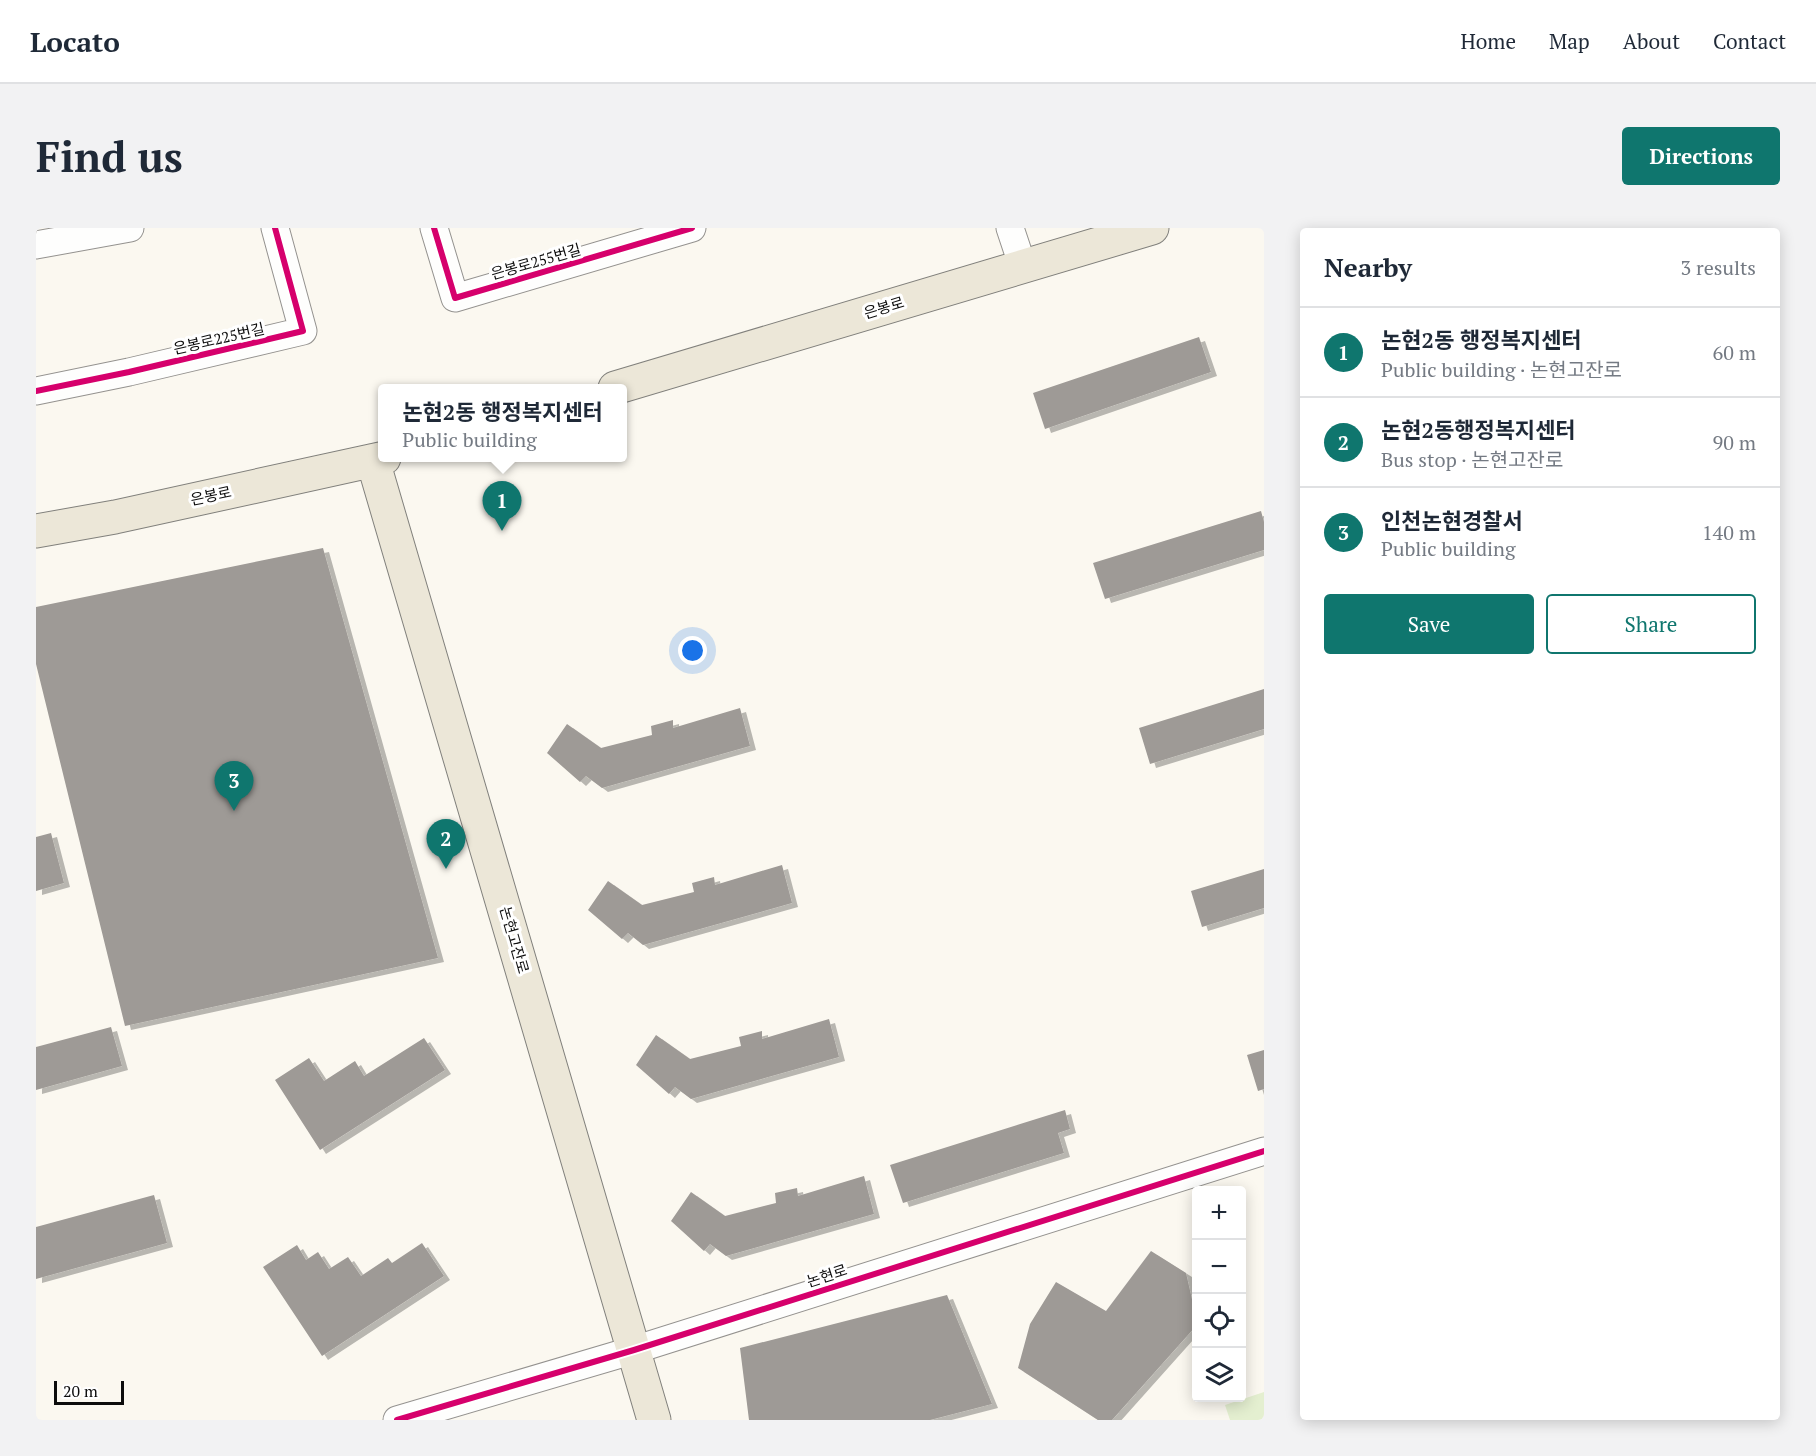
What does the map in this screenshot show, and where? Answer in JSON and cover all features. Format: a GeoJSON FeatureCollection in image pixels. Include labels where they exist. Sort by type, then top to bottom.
{"type":"FeatureCollection","features":[{"type":"Feature","properties":{"kind":"main road","name":"은봉로"},"geometry":{"type":"LineString","coordinates":[[627,384],[1152,228]]}},
{"type":"Feature","properties":{"kind":"main road","name":"은봉로"},"geometry":{"type":"LineString","coordinates":[[37,527],[115,517],[378,459]]}},
{"type":"Feature","properties":{"kind":"main road","name":"논현고잔로"},"geometry":{"type":"LineString","coordinates":[[380,462],[654,1420]]}},
{"type":"Feature","properties":{"kind":"street"},"geometry":{"type":"LineString","coordinates":[[36,245],[130,228]]}},
{"type":"Feature","properties":{"kind":"street","name":"은봉로225번길"},"geometry":{"type":"LineString","coordinates":[[36,391],[303,331],[275,228]]}},
{"type":"Feature","properties":{"kind":"street","name":"은봉로255번길"},"geometry":{"type":"LineString","coordinates":[[434,228],[455,298],[692,228]]}},
{"type":"Feature","properties":{"kind":"street"},"geometry":{"type":"LineString","coordinates":[[1010,228],[1023,267]]}},
{"type":"Feature","properties":{"kind":"street","name":"논현로"},"geometry":{"type":"LineString","coordinates":[[397,1420],[634,1350],[1264,1151]]}},
{"type":"Feature","properties":{"kind":"green space"},"geometry":{"type":"Polygon","coordinates":[[[1264,1392],[1264,1420],[1230,1420],[1225,1405],[1246,1402],[1246,1398],[1264,1392]]]}},
{"type":"Feature","properties":{"kind":"building"},"geometry":{"type":"Polygon","coordinates":[[[1199,337],[1211,372],[1045,429],[1033,393],[1199,337]]]}},
{"type":"Feature","properties":{"kind":"building"},"geometry":{"type":"Polygon","coordinates":[[[1261,511],[1264,522],[1264,550],[1105,599],[1093,563],[1261,511]]]}},
{"type":"Feature","properties":{"kind":"building"},"geometry":{"type":"Polygon","coordinates":[[[323,548],[438,958],[125,1026],[36,664],[36,607],[323,548]]]}},
{"type":"Feature","properties":{"kind":"building"},"geometry":{"type":"Polygon","coordinates":[[[1264,689],[1264,729],[1150,764],[1139,728],[1264,689]]]}},
{"type":"Feature","properties":{"kind":"building"},"geometry":{"type":"Polygon","coordinates":[[[740,708],[750,746],[602,788],[586,776],[580,782],[547,753],[567,724],[601,748],[652,735],[651,726],[673,720],[673,728],[740,708]]]}},
{"type":"Feature","properties":{"kind":"building"},"geometry":{"type":"Polygon","coordinates":[[[51,833],[64,883],[36,891],[36,837],[51,833]]]}},
{"type":"Feature","properties":{"kind":"building"},"geometry":{"type":"Polygon","coordinates":[[[782,865],[792,903],[643,945],[628,933],[622,939],[588,910],[608,881],[642,905],[694,892],[692,883],[714,877],[715,885],[782,865]]]}},
{"type":"Feature","properties":{"kind":"building"},"geometry":{"type":"Polygon","coordinates":[[[1264,869],[1264,908],[1202,927],[1191,891],[1264,869]]]}},
{"type":"Feature","properties":{"kind":"building"},"geometry":{"type":"Polygon","coordinates":[[[829,1019],[839,1057],[691,1099],[675,1087],[669,1094],[636,1065],[656,1035],[690,1059],[741,1046],[739,1037],[762,1031],[762,1039],[829,1019]]]}},
{"type":"Feature","properties":{"kind":"building"},"geometry":{"type":"Polygon","coordinates":[[[111,1027],[122,1066],[36,1090],[36,1047],[111,1027]]]}},
{"type":"Feature","properties":{"kind":"building"},"geometry":{"type":"Polygon","coordinates":[[[424,1038],[445,1070],[320,1150],[275,1080],[309,1058],[324,1081],[355,1061],[364,1076],[424,1038]]]}},
{"type":"Feature","properties":{"kind":"building"},"geometry":{"type":"Polygon","coordinates":[[[1264,1050],[1264,1089],[1258,1091],[1247,1055],[1264,1050]]]}},
{"type":"Feature","properties":{"kind":"building"},"geometry":{"type":"Polygon","coordinates":[[[1065,1110],[1070,1129],[1058,1133],[1064,1153],[903,1203],[890,1165],[1065,1110]]]}},
{"type":"Feature","properties":{"kind":"building"},"geometry":{"type":"Polygon","coordinates":[[[864,1176],[874,1214],[726,1256],[710,1244],[704,1251],[671,1221],[691,1192],[725,1216],[776,1203],[775,1193],[797,1188],[798,1196],[864,1176]]]}},
{"type":"Feature","properties":{"kind":"building"},"geometry":{"type":"Polygon","coordinates":[[[154,1195],[167,1243],[36,1279],[36,1227],[154,1195]]]}},
{"type":"Feature","properties":{"kind":"building"},"geometry":{"type":"Polygon","coordinates":[[[422,1243],[444,1276],[322,1356],[263,1267],[297,1245],[306,1260],[318,1252],[329,1269],[348,1257],[361,1276],[388,1258],[392,1263],[422,1243]]]}},
{"type":"Feature","properties":{"kind":"building"},"geometry":{"type":"Polygon","coordinates":[[[1151,1251],[1186,1273],[1192,1299],[1192,1330],[1112,1420],[1098,1420],[1018,1368],[1030,1324],[1056,1282],[1106,1311],[1151,1251]]]}},
{"type":"Feature","properties":{"kind":"building"},"geometry":{"type":"Polygon","coordinates":[[[947,1295],[992,1404],[930,1420],[749,1420],[740,1348],[947,1295]]]}},
{"type":"Feature","properties":{"kind":"cycle path"},"geometry":{"type":"LineString","coordinates":[[36,391],[129,372],[303,331],[275,228]]}},
{"type":"Feature","properties":{"kind":"cycle path"},"geometry":{"type":"LineString","coordinates":[[434,228],[455,298],[692,228]]}},
{"type":"Feature","properties":{"kind":"cycle path"},"geometry":{"type":"LineString","coordinates":[[397,1420],[634,1350],[1264,1151]]}},
{"type":"Feature","properties":{"kind":"place","name":"논현2동 행정복지센터"},"geometry":{"type":"Point","coordinates":[502,531]}},
{"type":"Feature","properties":{"kind":"place","name":"인천논현경찰서"},"geometry":{"type":"Point","coordinates":[234,811]}},
{"type":"Feature","properties":{"kind":"place","name":"논현2동행정복지센터"},"geometry":{"type":"Point","coordinates":[446,869]}}]}
